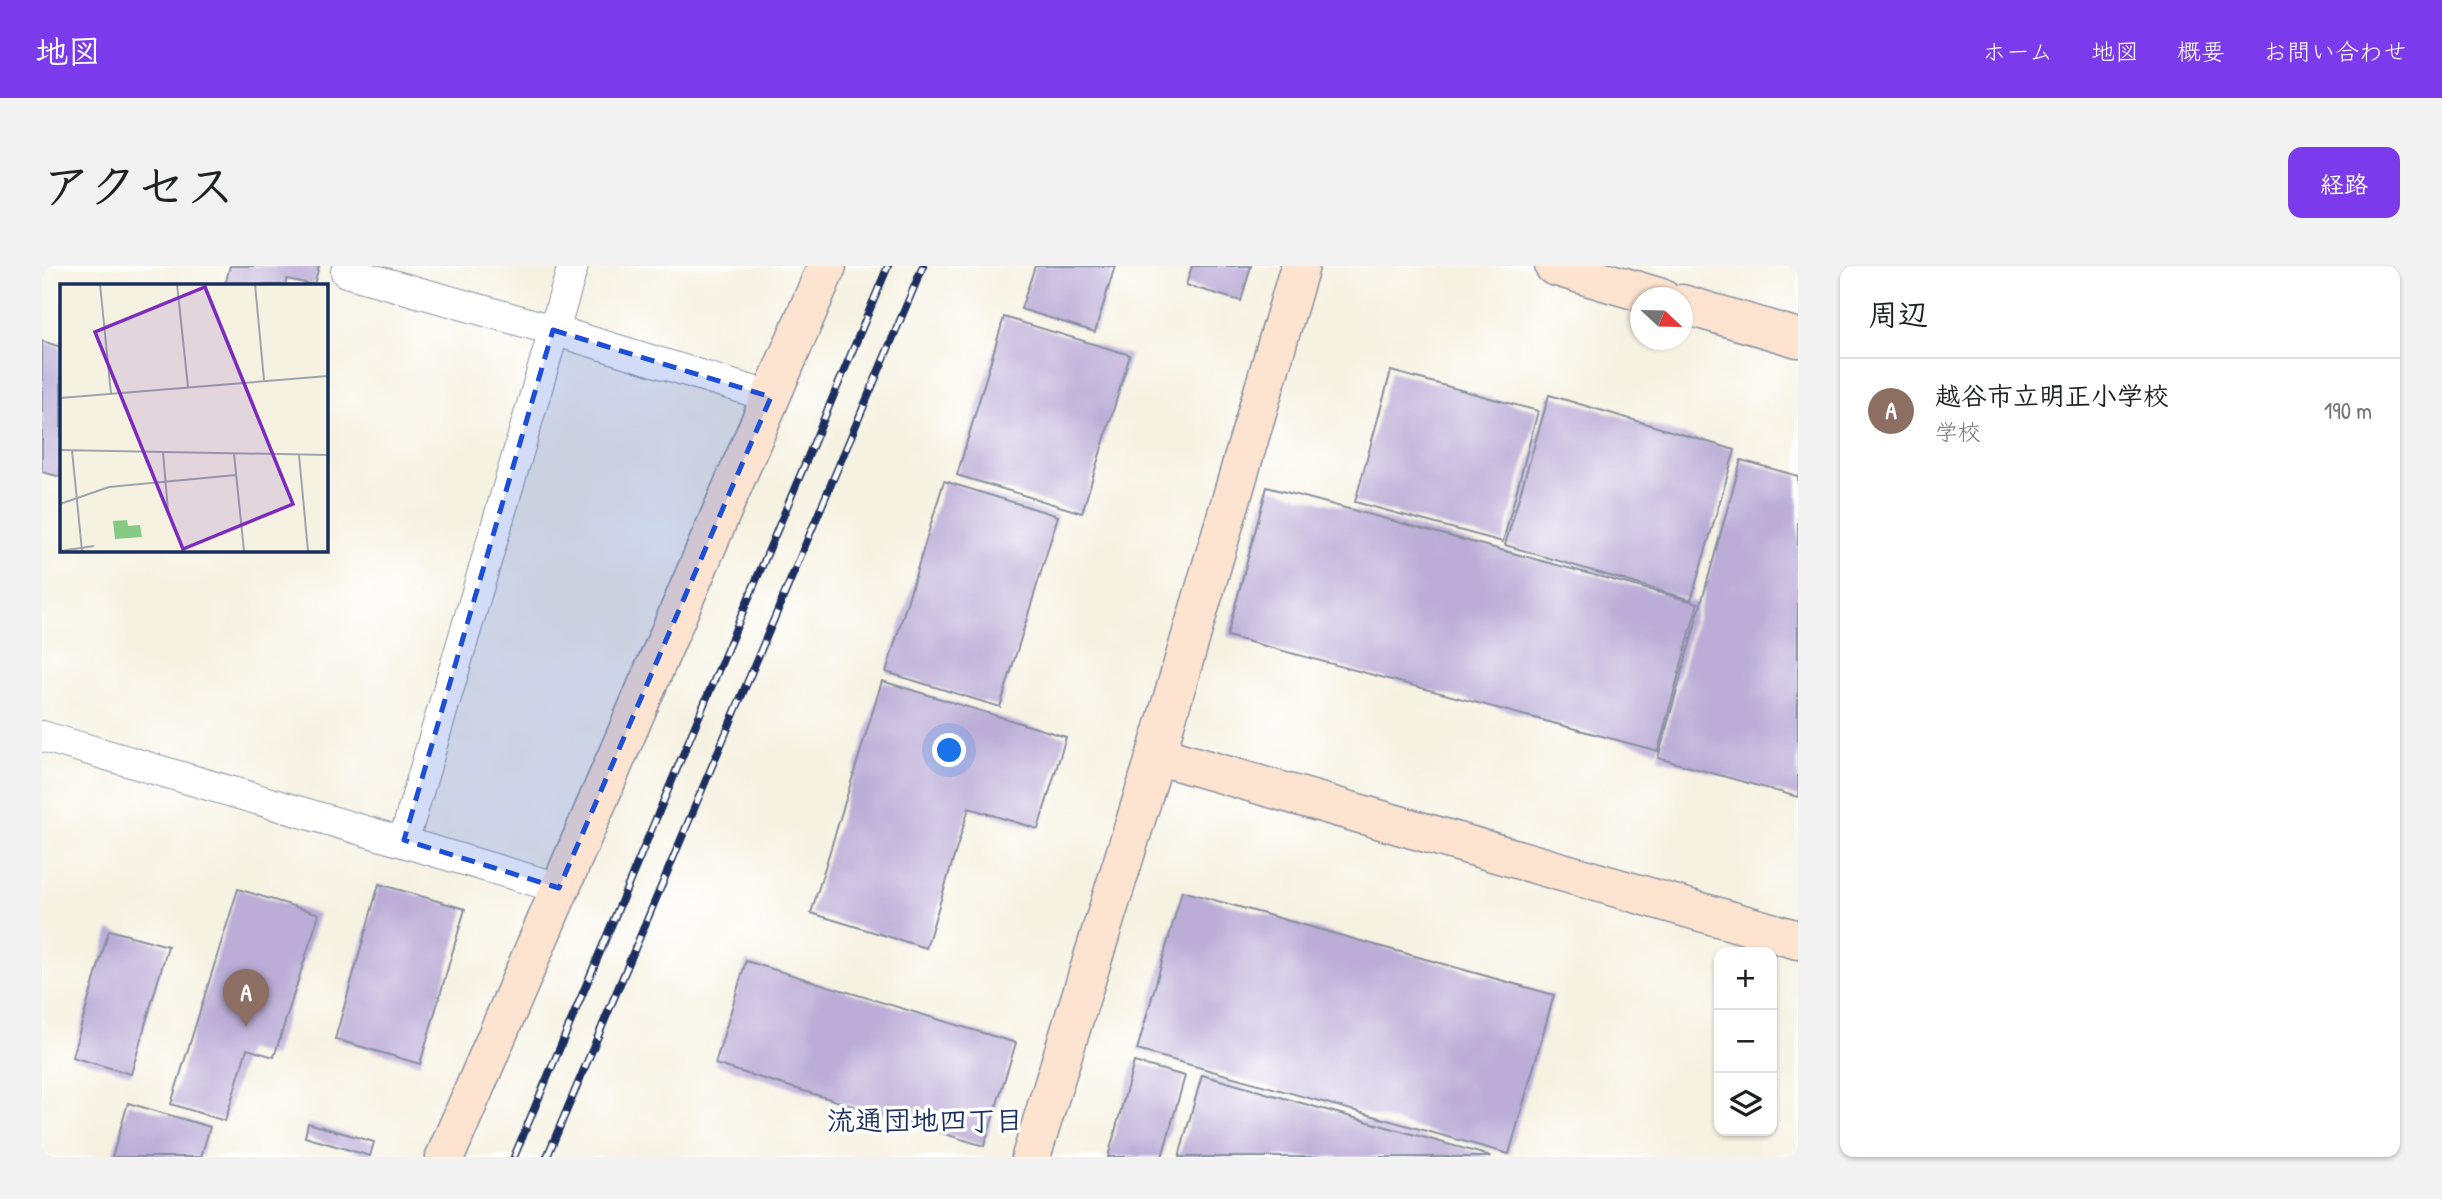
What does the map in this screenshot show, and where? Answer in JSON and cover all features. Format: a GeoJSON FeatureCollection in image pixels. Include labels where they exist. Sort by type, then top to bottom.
{"type":"FeatureCollection","features":[{"type":"Feature","properties":{"kind":"street"},"geometry":{"type":"LineString","coordinates":[[404,840],[573,266]]}},
{"type":"Feature","properties":{"kind":"street"},"geometry":{"type":"LineString","coordinates":[[445,1157],[827,266]]}},
{"type":"Feature","properties":{"kind":"street"},"geometry":{"type":"LineString","coordinates":[[1031,1157],[1156,755],[1300,266]]}},
{"type":"Feature","properties":{"kind":"street"},"geometry":{"type":"LineString","coordinates":[[1553,266],[1630,289]]}},
{"type":"Feature","properties":{"kind":"street"},"geometry":{"type":"LineString","coordinates":[[346,272],[553,330],[771,397]]}},
{"type":"Feature","properties":{"kind":"street"},"geometry":{"type":"LineString","coordinates":[[1693,307],[1798,338]]}},
{"type":"Feature","properties":{"kind":"street"},"geometry":{"type":"LineString","coordinates":[[42,736],[404,840],[559,888]]}},
{"type":"Feature","properties":{"kind":"street"},"geometry":{"type":"LineString","coordinates":[[1156,755],[1798,940]]}},
{"type":"Feature","properties":{"kind":"highlighted area"},"geometry":{"type":"Polygon","coordinates":[[[553,330],[771,397],[559,888],[404,840],[553,330]]]}},
{"type":"Feature","properties":{"kind":"building"},"geometry":{"type":"Polygon","coordinates":[[[230,266],[319,266],[314,284],[287,279],[285,284],[225,284],[230,266]]]}},
{"type":"Feature","properties":{"kind":"building"},"geometry":{"type":"Polygon","coordinates":[[[1035,266],[1115,266],[1095,332],[1021,309],[1035,266]]]}},
{"type":"Feature","properties":{"kind":"building"},"geometry":{"type":"Polygon","coordinates":[[[1192,266],[1251,266],[1241,301],[1186,285],[1192,266]]]}},
{"type":"Feature","properties":{"kind":"building"},"geometry":{"type":"Polygon","coordinates":[[[1004,317],[1130,355],[1082,513],[957,475],[1004,317]]]}},
{"type":"Feature","properties":{"kind":"building"},"geometry":{"type":"Polygon","coordinates":[[[42,341],[60,347],[60,477],[42,472],[42,341]]]}},
{"type":"Feature","properties":{"kind":"building"},"geometry":{"type":"Polygon","coordinates":[[[1391,371],[1538,411],[1503,542],[1355,502],[1391,371]]]}},
{"type":"Feature","properties":{"kind":"building"},"geometry":{"type":"Polygon","coordinates":[[[1549,395],[1735,450],[1691,600],[1505,545],[1549,395]]]}},
{"type":"Feature","properties":{"kind":"building"},"geometry":{"type":"Polygon","coordinates":[[[1741,460],[1798,476],[1798,797],[1658,758],[1741,460]]]}},
{"type":"Feature","properties":{"kind":"building"},"geometry":{"type":"Polygon","coordinates":[[[944,481],[1058,516],[1000,707],[886,672],[944,481]]]}},
{"type":"Feature","properties":{"kind":"building"},"geometry":{"type":"Polygon","coordinates":[[[1267,487],[1698,603],[1658,751],[1227,636],[1267,487]]]}},
{"type":"Feature","properties":{"kind":"building"},"geometry":{"type":"Polygon","coordinates":[[[882,681],[1066,737],[1038,829],[969,808],[926,948],[811,913],[882,681]]]}},
{"type":"Feature","properties":{"kind":"building"},"geometry":{"type":"Polygon","coordinates":[[[379,884],[465,909],[420,1064],[335,1039],[379,884]]]}},
{"type":"Feature","properties":{"kind":"building"},"geometry":{"type":"Polygon","coordinates":[[[238,889],[319,914],[274,1057],[247,1049],[225,1121],[171,1104],[238,889]]]}},
{"type":"Feature","properties":{"kind":"building"},"geometry":{"type":"Polygon","coordinates":[[[1182,891],[1554,995],[1509,1154],[1137,1050],[1182,891]]]}},
{"type":"Feature","properties":{"kind":"building"},"geometry":{"type":"Polygon","coordinates":[[[109,930],[168,946],[131,1074],[72,1057],[109,930]]]}},
{"type":"Feature","properties":{"kind":"building"},"geometry":{"type":"Polygon","coordinates":[[[746,961],[1016,1043],[984,1146],[715,1064],[746,961]]]}},
{"type":"Feature","properties":{"kind":"building"},"geometry":{"type":"Polygon","coordinates":[[[1134,1062],[1185,1076],[1162,1157],[1108,1157],[1134,1062]]]}},
{"type":"Feature","properties":{"kind":"building"},"geometry":{"type":"Polygon","coordinates":[[[1202,1075],[1490,1156],[1490,1157],[1179,1157],[1202,1075]]]}},
{"type":"Feature","properties":{"kind":"building"},"geometry":{"type":"Polygon","coordinates":[[[128,1103],[210,1127],[201,1157],[112,1157],[128,1103]]]}},
{"type":"Feature","properties":{"kind":"building"},"geometry":{"type":"Polygon","coordinates":[[[308,1123],[374,1142],[370,1156],[305,1137],[308,1123]]]}},
{"type":"Feature","properties":{"kind":"railway"},"geometry":{"type":"LineString","coordinates":[[514,1157],[888,266]]}},
{"type":"Feature","properties":{"kind":"railway"},"geometry":{"type":"LineString","coordinates":[[547,1157],[923,266]]}},
{"type":"Feature","properties":{"kind":"place","name":"越谷市立明正小学校"},"geometry":{"type":"Point","coordinates":[246,1027]}},
{"type":"Feature","properties":{"kind":"district","name":"流通団地四丁目"},"geometry":{"type":"Point","coordinates":[925,1120]}}]}
